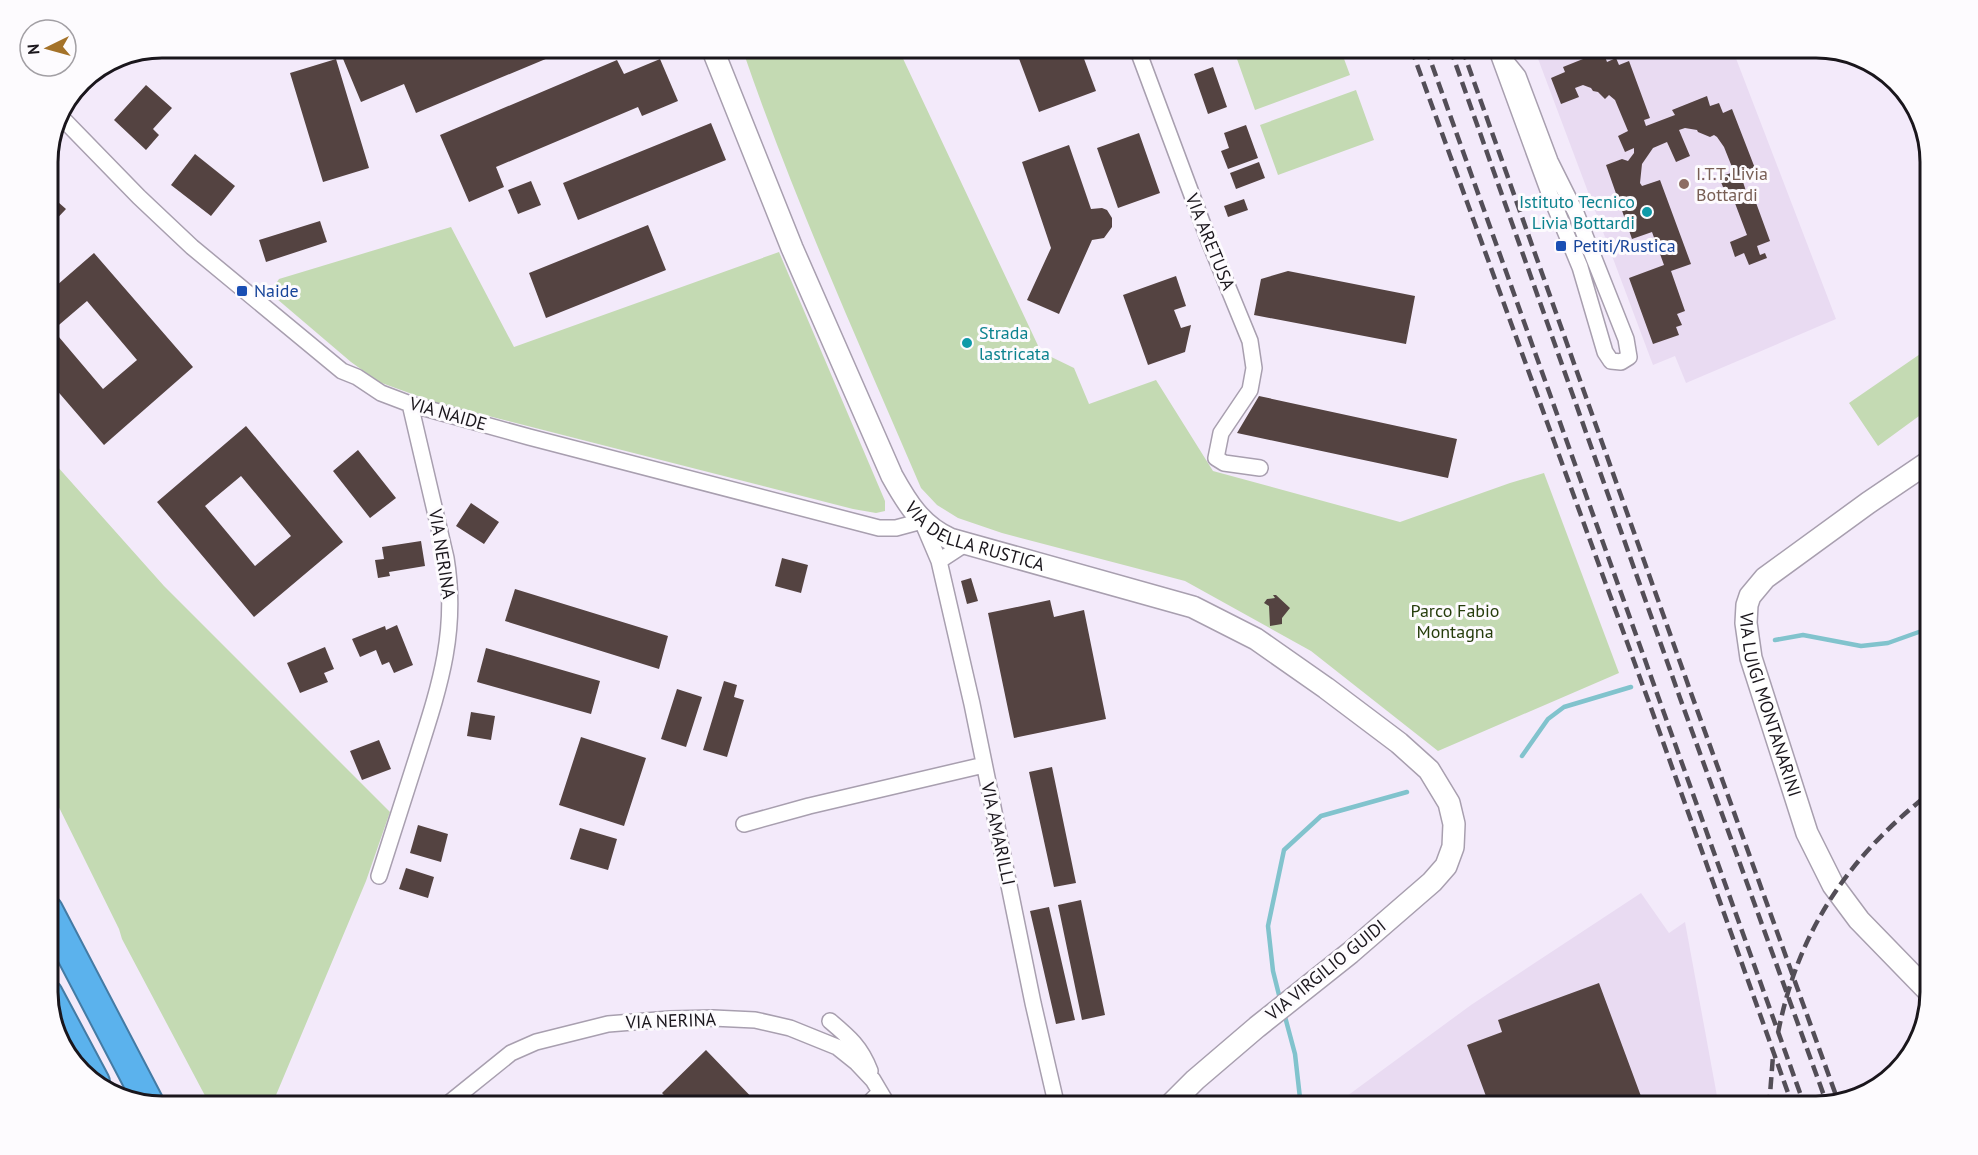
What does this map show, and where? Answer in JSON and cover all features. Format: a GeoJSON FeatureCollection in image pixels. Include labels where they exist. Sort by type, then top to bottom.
{"type":"FeatureCollection","features":[{"type":"Feature","properties":{"kind":"highway"},"geometry":{"type":"LineString","coordinates":[[59,931],[145,1095]]}},
{"type":"Feature","properties":{"kind":"highway"},"geometry":{"type":"LineString","coordinates":[[63,1021],[83,1060]]}},
{"type":"Feature","properties":{"kind":"street","name":"VIA DELLA RUSTICA"},"geometry":{"type":"LineString","coordinates":[[716,58],[792,248],[892,476],[908,504],[922,521],[942,535],[965,544],[1193,607],[1256,639],[1326,688],[1416,759],[1438,782],[1449,803],[1453,817]]}},
{"type":"Feature","properties":{"kind":"street","name":"VIA ARETUSA"},"geometry":{"type":"LineString","coordinates":[[1141,58],[1209,241],[1251,341],[1254,368],[1250,390],[1221,433],[1215,458],[1224,463],[1260,468]]}},
{"type":"Feature","properties":{"kind":"street"},"geometry":{"type":"LineString","coordinates":[[1500,58],[1548,190],[1577,259],[1605,352],[1611,361],[1621,362],[1629,357],[1626,339],[1576,213],[1550,161],[1518,76],[1504,58]]}},
{"type":"Feature","properties":{"kind":"street","name":"VIA NAIDE"},"geometry":{"type":"LineString","coordinates":[[66,122],[139,197],[192,246],[342,371],[357,377],[381,393],[410,404],[540,440],[879,528],[896,528],[922,521]]}},
{"type":"Feature","properties":{"kind":"street","name":"VIA NERINA"},"geometry":{"type":"LineString","coordinates":[[380,876],[442,679],[450,620],[447,558],[410,404]]}},
{"type":"Feature","properties":{"kind":"street","name":"VIA LUIGI MONTANARINI"},"geometry":{"type":"LineString","coordinates":[[1919,468],[1771,574],[1756,588],[1747,605],[1746,623],[1751,658],[1807,833],[1833,885],[1859,920],[1920,983]]}},
{"type":"Feature","properties":{"kind":"street","name":"VIA AMARILLI"},"geometry":{"type":"LineString","coordinates":[[922,521],[939,561],[1054,1096]]}},
{"type":"Feature","properties":{"kind":"street"},"geometry":{"type":"LineString","coordinates":[[939,561],[965,544]]}},
{"type":"Feature","properties":{"kind":"street"},"geometry":{"type":"LineString","coordinates":[[744,824],[809,806],[984,765]]}},
{"type":"Feature","properties":{"kind":"street","name":"VIA VIRGILIO GUIDI"},"geometry":{"type":"LineString","coordinates":[[1179,1096],[1257,1027],[1350,953],[1432,882],[1446,866],[1453,847],[1453,817]]}},
{"type":"Feature","properties":{"kind":"street","name":"VIA NERINA"},"geometry":{"type":"LineString","coordinates":[[458,1096],[511,1053],[523,1047],[608,1024],[670,1018],[755,1020],[790,1029],[837,1047],[857,1063],[882,1096]]}},
{"type":"Feature","properties":{"kind":"street"},"geometry":{"type":"LineString","coordinates":[[830,1021],[855,1042],[866,1060],[876,1086],[871,1096]]}},
{"type":"Feature","properties":{"kind":"shaded area","name":"I.T.T. Livia Bottardi"},"geometry":{"type":"Polygon","coordinates":[[[1538,58],[1736,58],[1836,319],[1686,383],[1675,356],[1653,365],[1538,58]]]}},
{"type":"Feature","properties":{"kind":"shaded area"},"geometry":{"type":"Polygon","coordinates":[[[1641,893],[1669,933],[1685,922],[1717,1096],[1347,1096],[1471,1005],[1641,893]]]}},
{"type":"Feature","properties":{"kind":"green space","name":"Parco Fabio Montagna"},"geometry":{"type":"Polygon","coordinates":[[[746,58],[903,58],[1041,352],[1074,368],[1089,404],[1156,380],[1213,471],[1400,522],[1544,473],[1619,673],[1438,751],[1311,651],[1185,581],[1002,533],[958,518],[937,505],[921,488],[805,215],[746,58]]]}},
{"type":"Feature","properties":{"kind":"green space"},"geometry":{"type":"Polygon","coordinates":[[[1344,58],[1350,75],[1255,110],[1237,59],[1344,58]]]}},
{"type":"Feature","properties":{"kind":"green space"},"geometry":{"type":"Polygon","coordinates":[[[1356,90],[1374,140],[1278,175],[1260,125],[1356,90]]]}},
{"type":"Feature","properties":{"kind":"green space"},"geometry":{"type":"Polygon","coordinates":[[[451,227],[514,347],[779,252],[885,501],[885,511],[876,513],[853,509],[434,402],[379,382],[351,362],[270,293],[279,279],[451,227]]]}},
{"type":"Feature","properties":{"kind":"green space"},"geometry":{"type":"Polygon","coordinates":[[[1919,355],[1919,416],[1878,446],[1849,403],[1919,355]]]}},
{"type":"Feature","properties":{"kind":"green space"},"geometry":{"type":"Polygon","coordinates":[[[59,468],[164,586],[390,812],[366,881],[276,1096],[205,1096],[122,939],[59,807],[59,468]]]}},
{"type":"Feature","properties":{"kind":"building"},"geometry":{"type":"Polygon","coordinates":[[[343,58],[548,58],[416,113],[404,84],[361,102],[343,58]]]}},
{"type":"Feature","properties":{"kind":"building"},"geometry":{"type":"Polygon","coordinates":[[[1019,58],[1084,58],[1096,91],[1039,112],[1019,58]]]}},
{"type":"Feature","properties":{"kind":"building","name":"Istituto Tecnico Livia Bottardi"},"geometry":{"type":"Polygon","coordinates":[[[1586,58],[1606,58],[1607,62],[1616,58],[1619,65],[1629,61],[1650,118],[1644,120],[1646,126],[1675,115],[1672,110],[1707,96],[1710,106],[1719,103],[1723,113],[1732,109],[1758,176],[1743,182],[1746,191],[1751,189],[1770,241],[1757,246],[1760,255],[1765,253],[1767,258],[1749,265],[1744,253],[1735,257],[1730,242],[1747,235],[1730,190],[1725,192],[1719,177],[1734,172],[1724,147],[1717,137],[1714,135],[1710,137],[1697,130],[1685,128],[1679,130],[1690,156],[1676,162],[1667,142],[1653,148],[1642,164],[1640,183],[1642,186],[1660,180],[1691,264],[1671,271],[1685,311],[1677,314],[1682,325],[1676,327],[1679,335],[1653,344],[1629,278],[1664,265],[1652,232],[1632,239],[1606,165],[1622,159],[1628,161],[1634,153],[1634,148],[1625,152],[1618,136],[1628,131],[1615,100],[1609,95],[1605,99],[1598,92],[1583,85],[1575,88],[1579,97],[1561,104],[1551,78],[1565,72],[1563,67],[1586,58]]]}},
{"type":"Feature","properties":{"kind":"building"},"geometry":{"type":"Polygon","coordinates":[[[336,59],[369,168],[323,182],[290,73],[336,59]]]}},
{"type":"Feature","properties":{"kind":"building"},"geometry":{"type":"Polygon","coordinates":[[[660,59],[678,101],[642,116],[638,107],[496,167],[504,187],[469,202],[440,135],[617,60],[624,74],[660,59]]]}},
{"type":"Feature","properties":{"kind":"building"},"geometry":{"type":"Polygon","coordinates":[[[1213,67],[1227,107],[1208,114],[1194,74],[1213,67]]]}},
{"type":"Feature","properties":{"kind":"building"},"geometry":{"type":"Polygon","coordinates":[[[146,85],[172,108],[153,129],[159,135],[146,150],[114,120],[146,85]]]}},
{"type":"Feature","properties":{"kind":"building"},"geometry":{"type":"Polygon","coordinates":[[[711,123],[726,160],[578,220],[563,183],[711,123]]]}},
{"type":"Feature","properties":{"kind":"building"},"geometry":{"type":"Polygon","coordinates":[[[1246,125],[1258,158],[1228,169],[1221,151],[1229,148],[1224,133],[1246,125]]]}},
{"type":"Feature","properties":{"kind":"building"},"geometry":{"type":"Polygon","coordinates":[[[1139,133],[1160,193],[1118,208],[1097,148],[1139,133]]]}},
{"type":"Feature","properties":{"kind":"building"},"geometry":{"type":"Polygon","coordinates":[[[1069,145],[1091,209],[1107,210],[1112,218],[1112,227],[1104,238],[1092,240],[1059,314],[1027,300],[1051,248],[1022,162],[1069,145]]]}},
{"type":"Feature","properties":{"kind":"building"},"geometry":{"type":"Polygon","coordinates":[[[195,154],[235,186],[211,216],[171,185],[195,154]]]}},
{"type":"Feature","properties":{"kind":"building"},"geometry":{"type":"Polygon","coordinates":[[[1259,162],[1265,178],[1236,189],[1230,173],[1259,162]]]}},
{"type":"Feature","properties":{"kind":"building"},"geometry":{"type":"Polygon","coordinates":[[[531,181],[541,205],[518,214],[508,190],[531,181]]]}},
{"type":"Feature","properties":{"kind":"building"},"geometry":{"type":"Polygon","coordinates":[[[1244,199],[1248,210],[1228,217],[1224,206],[1244,199]]]}},
{"type":"Feature","properties":{"kind":"building"},"geometry":{"type":"Polygon","coordinates":[[[59,203],[66,209],[59,216],[59,203]]]}},
{"type":"Feature","properties":{"kind":"building"},"geometry":{"type":"Polygon","coordinates":[[[320,221],[327,242],[266,262],[259,240],[320,221]]]}},
{"type":"Feature","properties":{"kind":"building"},"geometry":{"type":"Polygon","coordinates":[[[648,225],[666,270],[546,318],[529,273],[648,225]]]}},
{"type":"Feature","properties":{"kind":"building"},"geometry":{"type":"Polygon","coordinates":[[[94,253],[193,367],[104,445],[59,393],[59,337],[103,389],[137,360],[87,301],[59,325],[59,283],[94,253]]]}},
{"type":"Feature","properties":{"kind":"building"},"geometry":{"type":"Polygon","coordinates":[[[1288,271],[1415,296],[1406,344],[1254,315],[1261,279],[1288,271]]]}},
{"type":"Feature","properties":{"kind":"building"},"geometry":{"type":"Polygon","coordinates":[[[1176,276],[1186,306],[1174,310],[1181,328],[1191,325],[1185,352],[1148,365],[1123,295],[1176,276]]]}},
{"type":"Feature","properties":{"kind":"building"},"geometry":{"type":"Polygon","coordinates":[[[1259,396],[1457,439],[1448,478],[1237,433],[1259,396]]]}},
{"type":"Feature","properties":{"kind":"building"},"geometry":{"type":"Polygon","coordinates":[[[246,426],[343,542],[254,617],[157,502],[246,426]],[[241,476],[205,506],[255,566],[291,536],[241,476]]]}},
{"type":"Feature","properties":{"kind":"building"},"geometry":{"type":"Polygon","coordinates":[[[358,450],[396,498],[370,518],[333,471],[358,450]]]}},
{"type":"Feature","properties":{"kind":"building"},"geometry":{"type":"Polygon","coordinates":[[[471,503],[499,522],[484,544],[456,526],[471,503]]]}},
{"type":"Feature","properties":{"kind":"building"},"geometry":{"type":"Polygon","coordinates":[[[421,541],[425,566],[389,572],[390,576],[378,578],[375,560],[384,559],[382,547],[421,541]]]}},
{"type":"Feature","properties":{"kind":"building"},"geometry":{"type":"Polygon","coordinates":[[[782,558],[808,565],[801,593],[775,586],[782,558]]]}},
{"type":"Feature","properties":{"kind":"building"},"geometry":{"type":"Polygon","coordinates":[[[971,578],[978,601],[967,604],[961,581],[971,578]]]}},
{"type":"Feature","properties":{"kind":"building"},"geometry":{"type":"Polygon","coordinates":[[[515,589],[668,636],[659,669],[505,621],[515,589]]]}},
{"type":"Feature","properties":{"kind":"building"},"geometry":{"type":"Polygon","coordinates":[[[1273,595],[1276,595],[1290,608],[1282,618],[1282,624],[1270,626],[1269,606],[1264,603],[1267,599],[1275,598],[1273,595]]]}},
{"type":"Feature","properties":{"kind":"building"},"geometry":{"type":"Polygon","coordinates":[[[1050,600],[1054,617],[1084,610],[1106,719],[1014,738],[988,613],[1050,600]]]}},
{"type":"Feature","properties":{"kind":"building"},"geometry":{"type":"Polygon","coordinates":[[[397,625],[413,665],[394,673],[389,662],[382,665],[376,650],[360,657],[352,639],[385,626],[386,630],[397,625]]]}},
{"type":"Feature","properties":{"kind":"building"},"geometry":{"type":"Polygon","coordinates":[[[325,647],[334,669],[324,673],[328,682],[300,693],[287,663],[325,647]]]}},
{"type":"Feature","properties":{"kind":"building"},"geometry":{"type":"Polygon","coordinates":[[[486,648],[600,681],[591,714],[477,682],[486,648]]]}},
{"type":"Feature","properties":{"kind":"building"},"geometry":{"type":"Polygon","coordinates":[[[724,681],[737,685],[734,697],[744,700],[727,757],[703,750],[724,681]]]}},
{"type":"Feature","properties":{"kind":"building"},"geometry":{"type":"Polygon","coordinates":[[[677,689],[702,697],[686,747],[661,739],[677,689]]]}},
{"type":"Feature","properties":{"kind":"building"},"geometry":{"type":"Polygon","coordinates":[[[471,712],[495,716],[491,740],[467,736],[471,712]]]}},
{"type":"Feature","properties":{"kind":"building"},"geometry":{"type":"Polygon","coordinates":[[[581,737],[646,758],[624,826],[559,805],[581,737]]]}},
{"type":"Feature","properties":{"kind":"building"},"geometry":{"type":"Polygon","coordinates":[[[379,740],[391,769],[362,780],[350,751],[379,740]]]}},
{"type":"Feature","properties":{"kind":"building"},"geometry":{"type":"Polygon","coordinates":[[[1052,767],[1076,883],[1054,887],[1029,772],[1052,767]]]}},
{"type":"Feature","properties":{"kind":"building"},"geometry":{"type":"Polygon","coordinates":[[[418,825],[448,834],[441,862],[410,853],[418,825]]]}},
{"type":"Feature","properties":{"kind":"building"},"geometry":{"type":"Polygon","coordinates":[[[580,828],[617,839],[608,870],[570,859],[580,828]]]}},
{"type":"Feature","properties":{"kind":"building"},"geometry":{"type":"Polygon","coordinates":[[[406,868],[434,877],[428,898],[399,889],[406,868]]]}},
{"type":"Feature","properties":{"kind":"building"},"geometry":{"type":"Polygon","coordinates":[[[1081,900],[1105,1015],[1082,1020],[1058,905],[1081,900]]]}},
{"type":"Feature","properties":{"kind":"building"},"geometry":{"type":"Polygon","coordinates":[[[1049,907],[1075,1020],[1056,1024],[1030,911],[1049,907]]]}},
{"type":"Feature","properties":{"kind":"building"},"geometry":{"type":"Polygon","coordinates":[[[1599,983],[1641,1096],[1486,1096],[1467,1045],[1502,1032],[1498,1020],[1599,983]]]}},
{"type":"Feature","properties":{"kind":"building"},"geometry":{"type":"Polygon","coordinates":[[[706,1050],[750,1096],[665,1096],[662,1093],[706,1050]]]}},
{"type":"Feature","properties":{"kind":"waterway"},"geometry":{"type":"LineString","coordinates":[[1775,640],[1803,635],[1861,646],[1888,643],[1920,632]]}},
{"type":"Feature","properties":{"kind":"waterway"},"geometry":{"type":"LineString","coordinates":[[1522,756],[1548,719],[1564,707],[1631,687]]}},
{"type":"Feature","properties":{"kind":"waterway"},"geometry":{"type":"LineString","coordinates":[[1280,999],[1273,971],[1268,926],[1284,850],[1321,816],[1407,792]]}},
{"type":"Feature","properties":{"kind":"waterway"},"geometry":{"type":"LineString","coordinates":[[1284,1013],[1295,1054],[1300,1096]]}},
{"type":"Feature","properties":{"kind":"railway"},"geometry":{"type":"LineString","coordinates":[[1415,58],[1789,1096]]}},
{"type":"Feature","properties":{"kind":"railway"},"geometry":{"type":"LineString","coordinates":[[1430,58],[1801,1096]]}},
{"type":"Feature","properties":{"kind":"railway"},"geometry":{"type":"LineString","coordinates":[[1454,58],[1680,698],[1824,1096]]}},
{"type":"Feature","properties":{"kind":"railway"},"geometry":{"type":"LineString","coordinates":[[1466,58],[1836,1095]]}},
{"type":"Feature","properties":{"kind":"railway"},"geometry":{"type":"LineString","coordinates":[[1778,1033],[1799,961],[1813,929],[1831,899],[1874,843],[1920,802]]}},
{"type":"Feature","properties":{"kind":"railway"},"geometry":{"type":"LineString","coordinates":[[1770,1096],[1773,1056]]}},
{"type":"Feature","properties":{"kind":"place","name":"I.T.T. Livia Bottardi"},"geometry":{"type":"Point","coordinates":[1684,184]}},
{"type":"Feature","properties":{"kind":"place","name":"Istituto Tecnico Livia Bottardi"},"geometry":{"type":"Point","coordinates":[1647,212]}},
{"type":"Feature","properties":{"kind":"place","name":"Petiti/Rustica"},"geometry":{"type":"Point","coordinates":[1561,246]}},
{"type":"Feature","properties":{"kind":"place","name":"Naide"},"geometry":{"type":"Point","coordinates":[242,291]}},
{"type":"Feature","properties":{"kind":"place","name":"Strada lastricata"},"geometry":{"type":"Point","coordinates":[967,343]}}]}
